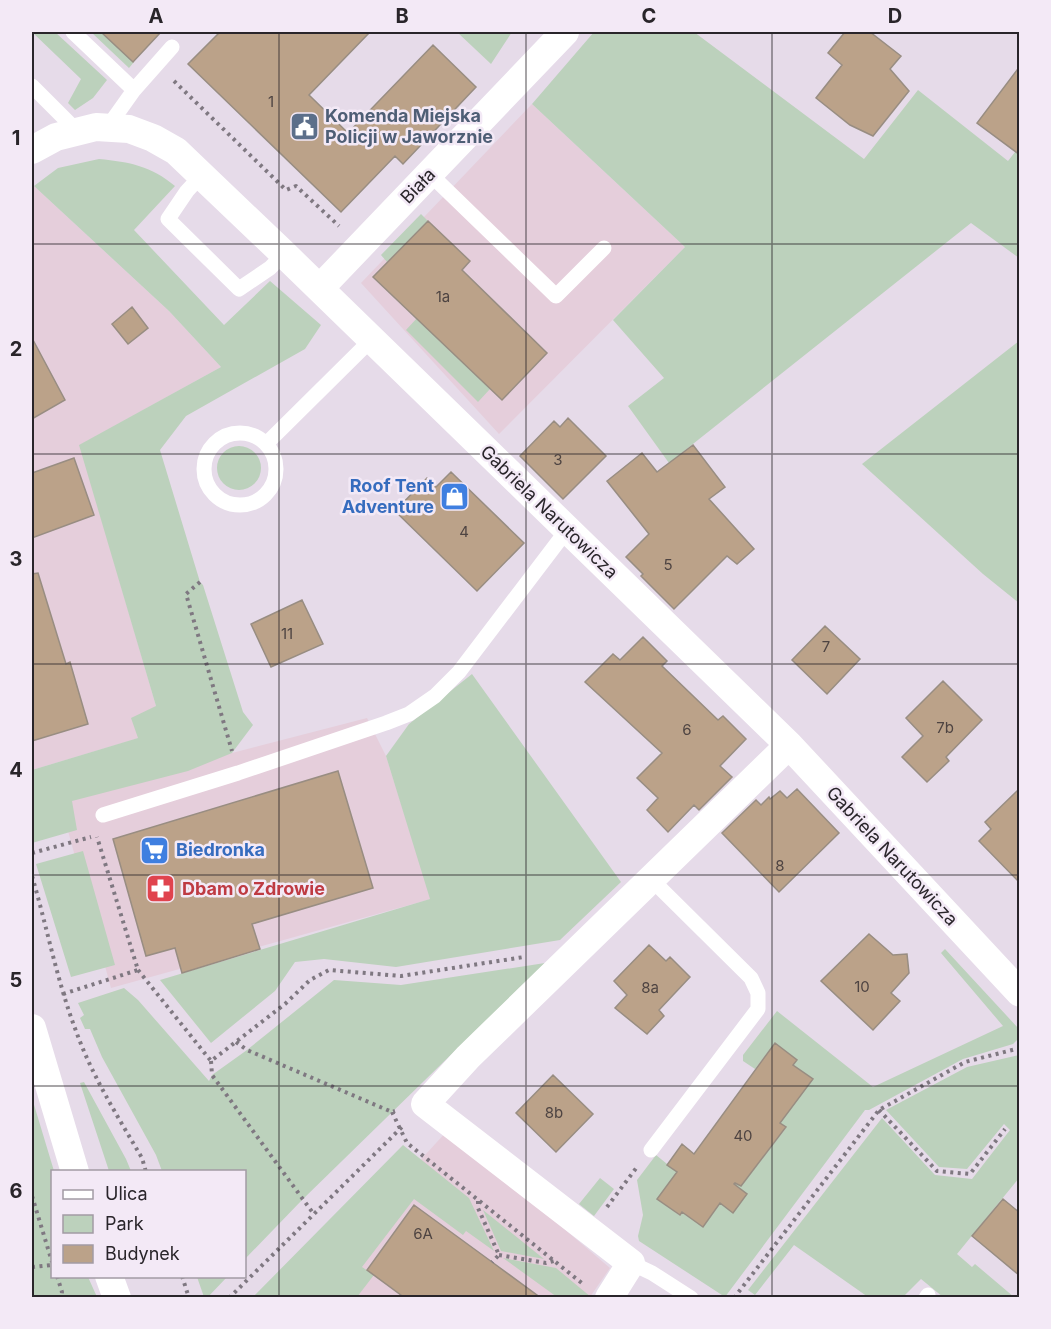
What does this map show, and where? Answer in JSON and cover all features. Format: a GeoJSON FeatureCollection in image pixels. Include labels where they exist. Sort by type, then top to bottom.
{"type":"FeatureCollection","features":[{"type":"Feature","properties":{"kind":"street","name":"Biała"},"geometry":{"type":"LineString","coordinates":[[320,288],[565,32]]}},
{"type":"Feature","properties":{"kind":"street","name":"Gabriela Narutowicza"},"geometry":{"type":"LineString","coordinates":[[32,150],[56,137],[96,127],[129,129],[153,138],[176,152],[320,288],[789,745],[1020,993]]}},
{"type":"Feature","properties":{"kind":"street"},"geometry":{"type":"LineString","coordinates":[[599,1294],[631,1263],[413,1104],[468,1058],[789,745]]}},
{"type":"Feature","properties":{"kind":"street"},"geometry":{"type":"LineString","coordinates":[[32,1028],[74,1170]]}},
{"type":"Feature","properties":{"kind":"street"},"geometry":{"type":"LineString","coordinates":[[110,1278],[117,1298]]}},
{"type":"Feature","properties":{"kind":"lane"},"geometry":{"type":"LineString","coordinates":[[73,32],[134,90]]}},
{"type":"Feature","properties":{"kind":"lane"},"geometry":{"type":"LineString","coordinates":[[107,128],[134,90],[172,47]]}},
{"type":"Feature","properties":{"kind":"lane"},"geometry":{"type":"LineString","coordinates":[[32,86],[77,131]]}},
{"type":"Feature","properties":{"kind":"lane"},"geometry":{"type":"LineString","coordinates":[[430,174],[556,296],[603,248]]}},
{"type":"Feature","properties":{"kind":"lane"},"geometry":{"type":"LineString","coordinates":[[201,176],[187,191],[168,219],[239,289],[270,268],[284,254]]}},
{"type":"Feature","properties":{"kind":"lane"},"geometry":{"type":"LineString","coordinates":[[266,444],[372,339]]}},
{"type":"Feature","properties":{"kind":"lane"},"geometry":{"type":"LineString","coordinates":[[235,433],[248,434],[266,444],[273,454],[276,465],[275,478],[269,490],[260,498],[236,505],[221,500],[211,491],[204,474],[204,461],[209,449],[218,440],[235,433]]}},
{"type":"Feature","properties":{"kind":"lane"},"geometry":{"type":"LineString","coordinates":[[103,815],[238,773],[409,714],[435,696],[459,672],[567,530]]}},
{"type":"Feature","properties":{"kind":"lane"},"geometry":{"type":"LineString","coordinates":[[651,879],[751,978],[758,993],[758,1009],[651,1150]]}},
{"type":"Feature","properties":{"kind":"lane"},"geometry":{"type":"LineString","coordinates":[[631,1263],[652,1273],[691,1298]]}},
{"type":"Feature","properties":{"kind":"path"},"geometry":{"type":"LineString","coordinates":[[156,64],[286,190],[296,186],[347,234]]}},
{"type":"Feature","properties":{"kind":"path"},"geometry":{"type":"LineString","coordinates":[[200,582],[186,594],[238,773]]}},
{"type":"Feature","properties":{"kind":"path"},"geometry":{"type":"LineString","coordinates":[[32,853],[96,835],[138,970],[211,1061],[212,1075],[313,1213]]}},
{"type":"Feature","properties":{"kind":"path"},"geometry":{"type":"LineString","coordinates":[[32,876],[63,994],[76,1032],[92,1071],[142,1158],[145,1170]]}},
{"type":"Feature","properties":{"kind":"path"},"geometry":{"type":"LineString","coordinates":[[211,1061],[285,1004],[310,980],[329,970],[400,976],[552,953],[572,957]]}},
{"type":"Feature","properties":{"kind":"path"},"geometry":{"type":"LineString","coordinates":[[63,994],[138,970]]}},
{"type":"Feature","properties":{"kind":"path"},"geometry":{"type":"LineString","coordinates":[[236,1041],[247,1050],[392,1112],[413,1104]]}},
{"type":"Feature","properties":{"kind":"path"},"geometry":{"type":"LineString","coordinates":[[734,1298],[879,1110],[965,1062],[1020,1048]]}},
{"type":"Feature","properties":{"kind":"path"},"geometry":{"type":"LineString","coordinates":[[392,1112],[413,1104]]}},
{"type":"Feature","properties":{"kind":"path"},"geometry":{"type":"LineString","coordinates":[[229,1298],[399,1129],[413,1104]]}},
{"type":"Feature","properties":{"kind":"path"},"geometry":{"type":"LineString","coordinates":[[879,1110],[937,1172],[970,1174],[1005,1129]]}},
{"type":"Feature","properties":{"kind":"path"},"geometry":{"type":"LineString","coordinates":[[392,1112],[407,1143],[554,1261],[599,1294]]}},
{"type":"Feature","properties":{"kind":"path"},"geometry":{"type":"LineString","coordinates":[[613,1199],[635,1171]]}},
{"type":"Feature","properties":{"kind":"path"},"geometry":{"type":"LineString","coordinates":[[32,1196],[51,1261]]}},
{"type":"Feature","properties":{"kind":"path"},"geometry":{"type":"LineString","coordinates":[[478,1200],[478,1208],[499,1255]]}},
{"type":"Feature","properties":{"kind":"path"},"geometry":{"type":"LineString","coordinates":[[499,1255],[546,1263],[554,1261]]}},
{"type":"Feature","properties":{"kind":"path"},"geometry":{"type":"LineString","coordinates":[[492,1262],[499,1255]]}},
{"type":"Feature","properties":{"kind":"path"},"geometry":{"type":"LineString","coordinates":[[32,1267],[51,1264]]}},
{"type":"Feature","properties":{"kind":"path"},"geometry":{"type":"LineString","coordinates":[[58,1278],[62,1292],[61,1298]]}},
{"type":"Feature","properties":{"kind":"path"},"geometry":{"type":"LineString","coordinates":[[183,1278],[189,1298]]}},
{"type":"Feature","properties":{"kind":"shaded area"},"geometry":{"type":"Polygon","coordinates":[[[532,104],[685,247],[499,434],[361,283],[532,104]]]}},
{"type":"Feature","properties":{"kind":"shaded area"},"geometry":{"type":"Polygon","coordinates":[[[34,186],[169,311],[221,367],[80,445],[156,706],[139,738],[32,770],[32,187],[34,186]]]}},
{"type":"Feature","properties":{"kind":"shaded area"},"geometry":{"type":"Polygon","coordinates":[[[367,718],[386,756],[431,899],[111,988],[59,798],[367,718]]]}},
{"type":"Feature","properties":{"kind":"shaded area"},"geometry":{"type":"Polygon","coordinates":[[[448,1130],[610,1268],[590,1297],[294,1298],[448,1130]]]}},
{"type":"Feature","properties":{"kind":"green space"},"geometry":{"type":"Polygon","coordinates":[[[32,32],[55,32],[107,80],[93,98],[75,110],[68,103],[81,79],[32,32]]]}},
{"type":"Feature","properties":{"kind":"green space"},"geometry":{"type":"Polygon","coordinates":[[[91,32],[101,32],[134,62],[129,68],[91,32]]]}},
{"type":"Feature","properties":{"kind":"green space"},"geometry":{"type":"Polygon","coordinates":[[[457,32],[512,32],[491,64],[457,32]]]}},
{"type":"Feature","properties":{"kind":"green space"},"geometry":{"type":"Polygon","coordinates":[[[594,32],[694,32],[864,159],[918,90],[1008,161],[1019,147],[1019,258],[971,223],[669,463],[628,406],[664,378],[613,320],[685,247],[532,104],[594,32]]]}},
{"type":"Feature","properties":{"kind":"green space"},"geometry":{"type":"Polygon","coordinates":[[[99,159],[149,169],[175,186],[134,230],[224,325],[270,281],[321,325],[305,349],[186,416],[160,450],[243,712],[253,725],[232,753],[188,771],[72,801],[77,830],[32,843],[32,770],[138,738],[131,718],[156,706],[79,445],[221,367],[169,311],[34,186],[58,168],[99,159]]]}},
{"type":"Feature","properties":{"kind":"green space"},"geometry":{"type":"Polygon","coordinates":[[[421,214],[428,221],[387,262],[381,255],[421,214]]]}},
{"type":"Feature","properties":{"kind":"green space"},"geometry":{"type":"Polygon","coordinates":[[[417,318],[490,389],[478,402],[406,330],[417,318]]]}},
{"type":"Feature","properties":{"kind":"green space"},"geometry":{"type":"Polygon","coordinates":[[[1019,341],[1019,603],[983,574],[862,464],[1019,341]]]}},
{"type":"Feature","properties":{"kind":"green space"},"geometry":{"type":"Polygon","coordinates":[[[239,446],[254,453],[261,468],[254,483],[239,490],[224,483],[217,468],[224,453],[239,446]]]}},
{"type":"Feature","properties":{"kind":"green space"},"geometry":{"type":"Polygon","coordinates":[[[472,674],[621,882],[560,940],[396,967],[324,959],[295,962],[275,991],[211,1043],[160,980],[430,899],[386,756],[409,724],[472,674]]]}},
{"type":"Feature","properties":{"kind":"green space"},"geometry":{"type":"Polygon","coordinates":[[[83,851],[115,965],[71,977],[36,864],[83,851]]]}},
{"type":"Feature","properties":{"kind":"green space"},"geometry":{"type":"Polygon","coordinates":[[[945,949],[1019,1029],[1019,1038],[1013,1044],[963,1059],[869,1110],[865,1110],[725,1297],[639,1241],[643,1215],[637,1180],[656,1155],[677,1172],[658,1199],[679,1215],[682,1212],[703,1227],[735,1183],[741,1186],[786,1128],[780,1123],[812,1079],[793,1065],[796,1059],[775,1043],[755,1069],[743,1061],[743,1055],[777,1011],[873,1087],[1003,1026],[941,953],[945,949]]]}},
{"type":"Feature","properties":{"kind":"green space"},"geometry":{"type":"Polygon","coordinates":[[[545,963],[302,1200],[246,1258],[246,1170],[162,1170],[156,1155],[102,1057],[90,1029],[85,1029],[80,1018],[84,1015],[78,1003],[124,988],[138,1000],[209,1081],[212,1075],[334,980],[401,985],[545,963]]]}},
{"type":"Feature","properties":{"kind":"green space"},"geometry":{"type":"Polygon","coordinates":[[[1019,1055],[1019,1178],[957,1254],[972,1267],[975,1264],[1014,1297],[943,1297],[921,1279],[903,1297],[868,1297],[794,1245],[755,1295],[748,1290],[882,1118],[935,1175],[972,1179],[1010,1130],[1004,1124],[967,1169],[939,1167],[886,1110],[967,1067],[1019,1055]]]}},
{"type":"Feature","properties":{"kind":"green space"},"geometry":{"type":"Polygon","coordinates":[[[84,1082],[131,1170],[109,1170],[80,1083],[84,1082]]]}},
{"type":"Feature","properties":{"kind":"green space"},"geometry":{"type":"Polygon","coordinates":[[[32,1098],[54,1170],[51,1170],[51,1278],[88,1278],[97,1297],[32,1297],[32,1098]]]}},
{"type":"Feature","properties":{"kind":"green space"},"geometry":{"type":"Polygon","coordinates":[[[403,1145],[469,1198],[494,1251],[466,1231],[463,1235],[414,1199],[362,1267],[374,1275],[357,1297],[253,1297],[403,1145]]]}},
{"type":"Feature","properties":{"kind":"green space"},"geometry":{"type":"Polygon","coordinates":[[[600,1178],[614,1189],[594,1216],[579,1204],[600,1178]]]}},
{"type":"Feature","properties":{"kind":"green space"},"geometry":{"type":"Polygon","coordinates":[[[483,1210],[544,1259],[501,1251],[483,1210]]]}},
{"type":"Feature","properties":{"kind":"green space"},"geometry":{"type":"Polygon","coordinates":[[[503,1258],[556,1268],[591,1297],[557,1297],[503,1258]]]}},
{"type":"Feature","properties":{"kind":"green space"},"geometry":{"type":"Polygon","coordinates":[[[198,1278],[226,1278],[207,1298],[204,1297],[198,1278]]]}},
{"type":"Feature","properties":{"kind":"building"},"geometry":{"type":"Polygon","coordinates":[[[101,32],[161,32],[133,62],[101,32]]]}},
{"type":"Feature","properties":{"kind":"building"},"geometry":{"type":"Polygon","coordinates":[[[220,32],[370,32],[309,95],[348,133],[433,45],[476,87],[403,164],[395,156],[341,212],[188,64],[220,32]]]}},
{"type":"Feature","properties":{"kind":"building"},"geometry":{"type":"Polygon","coordinates":[[[845,32],[870,32],[901,56],[890,69],[909,91],[873,136],[850,125],[816,98],[842,65],[828,53],[845,32]]]}},
{"type":"Feature","properties":{"kind":"building"},"geometry":{"type":"Polygon","coordinates":[[[1020,66],[1020,155],[977,123],[1020,66]]]}},
{"type":"Feature","properties":{"kind":"building"},"geometry":{"type":"Polygon","coordinates":[[[428,221],[470,261],[462,270],[547,353],[502,400],[373,277],[428,221]]]}},
{"type":"Feature","properties":{"kind":"building"},"geometry":{"type":"Polygon","coordinates":[[[132,307],[148,328],[128,344],[112,324],[132,307]]]}},
{"type":"Feature","properties":{"kind":"building"},"geometry":{"type":"Polygon","coordinates":[[[32,338],[65,400],[32,419],[32,338]]]}},
{"type":"Feature","properties":{"kind":"building"},"geometry":{"type":"Polygon","coordinates":[[[568,418],[606,456],[563,499],[520,456],[554,421],[560,427],[568,418]]]}},
{"type":"Feature","properties":{"kind":"building"},"geometry":{"type":"Polygon","coordinates":[[[693,445],[725,487],[709,499],[754,549],[737,564],[727,556],[674,609],[641,576],[643,574],[626,557],[649,534],[607,481],[642,453],[657,472],[693,445]]]}},
{"type":"Feature","properties":{"kind":"building"},"geometry":{"type":"Polygon","coordinates":[[[74,458],[94,515],[32,538],[32,473],[74,458]]]}},
{"type":"Feature","properties":{"kind":"building"},"geometry":{"type":"Polygon","coordinates":[[[451,472],[524,543],[477,591],[395,511],[427,478],[436,487],[451,472]]]}},
{"type":"Feature","properties":{"kind":"building"},"geometry":{"type":"Polygon","coordinates":[[[38,573],[66,664],[70,662],[88,724],[32,741],[32,574],[38,573]]]}},
{"type":"Feature","properties":{"kind":"building"},"geometry":{"type":"Polygon","coordinates":[[[302,600],[323,644],[271,667],[251,624],[302,600]]]}},
{"type":"Feature","properties":{"kind":"building"},"geometry":{"type":"Polygon","coordinates":[[[825,626],[860,659],[827,694],[792,660],[825,626]]]}},
{"type":"Feature","properties":{"kind":"building"},"geometry":{"type":"Polygon","coordinates":[[[643,637],[667,661],[662,666],[718,720],[723,716],[746,739],[720,766],[732,777],[699,810],[694,805],[668,832],[647,810],[658,798],[637,778],[662,753],[585,682],[613,654],[620,660],[643,637]]]}},
{"type":"Feature","properties":{"kind":"building"},"geometry":{"type":"Polygon","coordinates":[[[943,681],[982,720],[946,757],[949,761],[927,782],[902,757],[923,736],[906,718],[943,681]]]}},
{"type":"Feature","properties":{"kind":"building"},"geometry":{"type":"Polygon","coordinates":[[[338,771],[373,888],[252,924],[260,949],[182,973],[175,948],[146,956],[113,839],[338,771]]]}},
{"type":"Feature","properties":{"kind":"building"},"geometry":{"type":"Polygon","coordinates":[[[1020,788],[1020,883],[979,841],[991,829],[985,822],[1020,788]]]}},
{"type":"Feature","properties":{"kind":"building"},"geometry":{"type":"Polygon","coordinates":[[[797,789],[839,833],[779,892],[722,833],[756,800],[761,805],[780,791],[787,798],[797,789]]]}},
{"type":"Feature","properties":{"kind":"building"},"geometry":{"type":"Polygon","coordinates":[[[869,934],[893,955],[907,954],[909,973],[891,993],[900,1001],[873,1030],[821,981],[869,934]]]}},
{"type":"Feature","properties":{"kind":"building"},"geometry":{"type":"Polygon","coordinates":[[[649,945],[666,961],[670,957],[690,977],[659,1010],[664,1016],[647,1034],[615,1008],[627,995],[614,981],[649,945]]]}},
{"type":"Feature","properties":{"kind":"building"},"geometry":{"type":"Polygon","coordinates":[[[775,1043],[797,1060],[793,1065],[813,1079],[780,1123],[786,1127],[741,1186],[734,1184],[747,1194],[733,1213],[720,1203],[703,1227],[682,1212],[680,1215],[657,1199],[677,1172],[667,1165],[682,1144],[694,1154],[775,1043]]]}},
{"type":"Feature","properties":{"kind":"building"},"geometry":{"type":"Polygon","coordinates":[[[553,1075],[593,1114],[556,1152],[516,1113],[553,1075]]]}},
{"type":"Feature","properties":{"kind":"building"},"geometry":{"type":"Polygon","coordinates":[[[1003,1199],[1020,1213],[1020,1276],[972,1236],[1003,1199]]]}},
{"type":"Feature","properties":{"kind":"building"},"geometry":{"type":"Polygon","coordinates":[[[414,1205],[541,1298],[405,1298],[367,1270],[414,1205]]]}},
{"type":"Feature","properties":{"kind":"place","name":"Komenda Miejska Policji w Jaworznie"},"geometry":{"type":"Point","coordinates":[304,126]}},
{"type":"Feature","properties":{"kind":"place","name":"Roof Tent Adventure"},"geometry":{"type":"Point","coordinates":[455,496]}},
{"type":"Feature","properties":{"kind":"place","name":"Biedronka"},"geometry":{"type":"Point","coordinates":[155,850]}},
{"type":"Feature","properties":{"kind":"place","name":"Dbam o Zdrowie"},"geometry":{"type":"Point","coordinates":[161,889]}}]}
